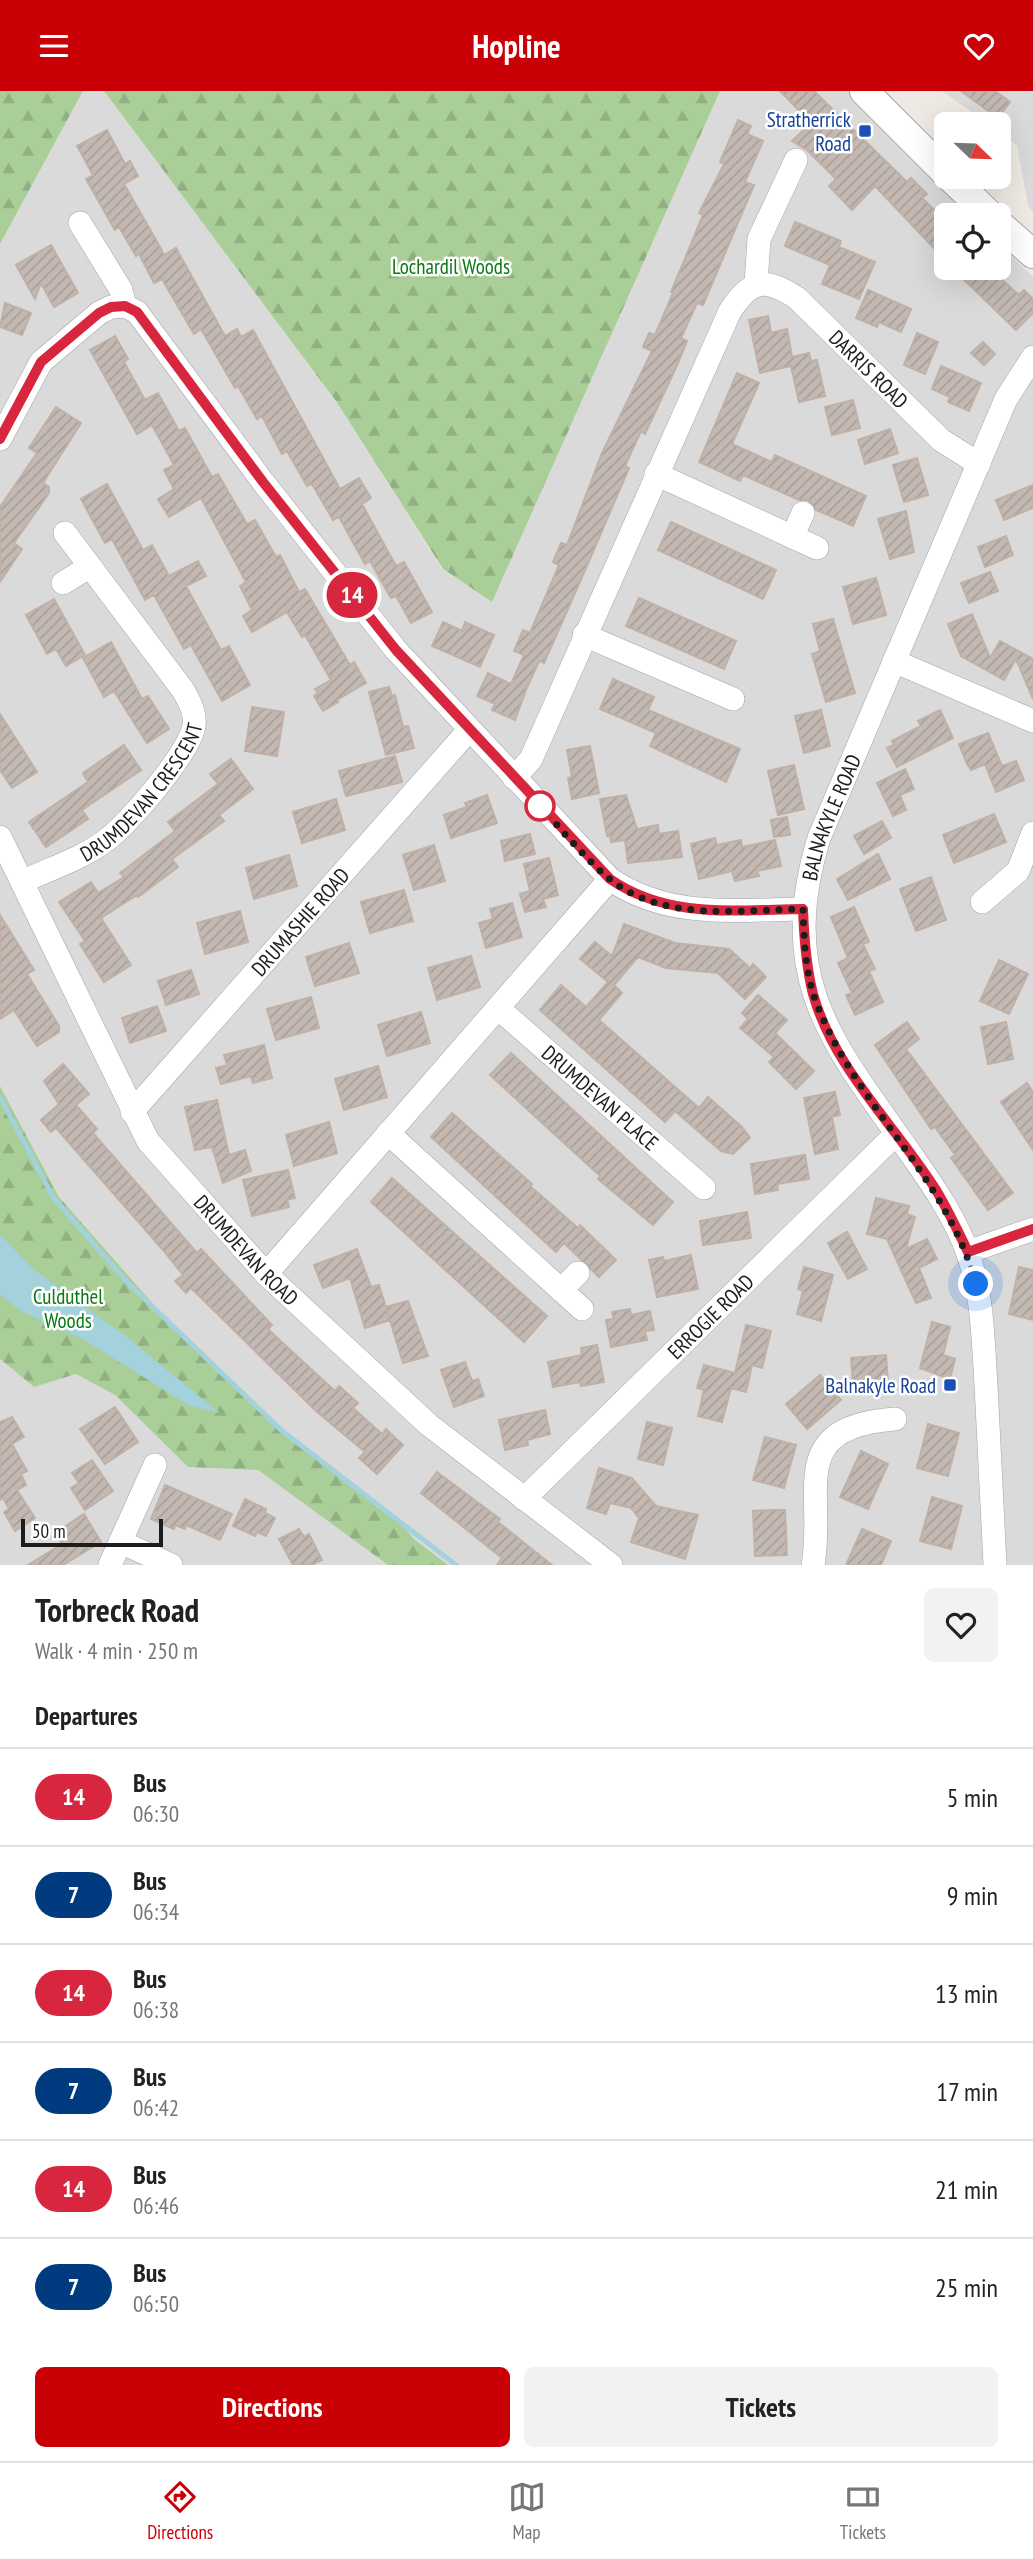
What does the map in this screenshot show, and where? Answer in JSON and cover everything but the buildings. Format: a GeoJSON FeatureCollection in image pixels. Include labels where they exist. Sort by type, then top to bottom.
{"type":"FeatureCollection","features":[{"type":"Feature","properties":{"kind":"street"},"geometry":{"type":"LineString","coordinates":[[864,91],[934,161]]}},
{"type":"Feature","properties":{"kind":"street"},"geometry":{"type":"LineString","coordinates":[[514,778],[531,759],[730,311],[743,290],[757,284],[760,239],[797,175]]}},
{"type":"Feature","properties":{"kind":"street"},"geometry":{"type":"LineString","coordinates":[[963,189],[977,203]]}},
{"type":"Feature","properties":{"kind":"street"},"geometry":{"type":"LineString","coordinates":[[80,223],[121,290],[125,306]]}},
{"type":"Feature","properties":{"kind":"street"},"geometry":{"type":"LineString","coordinates":[[1011,235],[1033,254]]}},
{"type":"Feature","properties":{"kind":"street","name":"DARRIS ROAD"},"geometry":{"type":"LineString","coordinates":[[757,284],[776,284],[797,297],[941,440],[979,464]]}},
{"type":"Feature","properties":{"kind":"street"},"geometry":{"type":"LineString","coordinates":[[0,439],[41,362],[99,313],[111,307],[125,306],[137,312],[263,482],[396,650],[610,879],[646,900],[671,907],[698,910],[803,909]]}},
{"type":"Feature","properties":{"kind":"street","name":"BALNAKYLE ROAD"},"geometry":{"type":"LineString","coordinates":[[995,1565],[982,1322],[968,1252],[936,1190],[840,1053],[818,1007],[805,951],[803,909],[808,875],[819,838],[1006,398],[1033,357]]}},
{"type":"Feature","properties":{"kind":"street"},"geometry":{"type":"LineString","coordinates":[[656,474],[817,548]]}},
{"type":"Feature","properties":{"kind":"street"},"geometry":{"type":"LineString","coordinates":[[792,537],[803,513]]}},
{"type":"Feature","properties":{"kind":"street","name":"DRUMDEVAN CRESCENT"},"geometry":{"type":"LineString","coordinates":[[22,882],[91,849],[116,832],[180,758],[194,724],[192,706],[183,690],[65,533]]}},
{"type":"Feature","properties":{"kind":"street"},"geometry":{"type":"LineString","coordinates":[[63,583],[89,567]]}},
{"type":"Feature","properties":{"kind":"street"},"geometry":{"type":"LineString","coordinates":[[584,635],[717,701]]}},
{"type":"Feature","properties":{"kind":"street"},"geometry":{"type":"LineString","coordinates":[[894,661],[1033,721]]}},
{"type":"Feature","properties":{"kind":"street","name":"DRUMASHIE ROAD"},"geometry":{"type":"LineString","coordinates":[[132,1112],[469,730]]}},
{"type":"Feature","properties":{"kind":"street"},"geometry":{"type":"LineString","coordinates":[[982,902],[1018,871],[1033,833]]}},
{"type":"Feature","properties":{"kind":"street","name":"DRUMDEVAN ROAD"},"geometry":{"type":"LineString","coordinates":[[0,837],[148,1141],[266,1274],[429,1425],[611,1565]]}},
{"type":"Feature","properties":{"kind":"street"},"geometry":{"type":"LineString","coordinates":[[266,1274],[610,879]]}},
{"type":"Feature","properties":{"kind":"street","name":"DRUMDEVAN PLACE"},"geometry":{"type":"LineString","coordinates":[[498,1008],[704,1188]]}},
{"type":"Feature","properties":{"kind":"street"},"geometry":{"type":"LineString","coordinates":[[388,1133],[582,1309]]}},
{"type":"Feature","properties":{"kind":"street","name":"ERROGIE ROAD"},"geometry":{"type":"LineString","coordinates":[[524,1499],[896,1134]]}},
{"type":"Feature","properties":{"kind":"street"},"geometry":{"type":"LineString","coordinates":[[968,1252],[1033,1229]]}},
{"type":"Feature","properties":{"kind":"street"},"geometry":{"type":"LineString","coordinates":[[561,1290],[579,1273]]}},
{"type":"Feature","properties":{"kind":"street"},"geometry":{"type":"LineString","coordinates":[[813,1565],[814,1477],[821,1454],[832,1438],[847,1428],[864,1421],[894,1419]]}},
{"type":"Feature","properties":{"kind":"street"},"geometry":{"type":"LineString","coordinates":[[110,1565],[156,1465]]}},
{"type":"Feature","properties":{"kind":"street"},"geometry":{"type":"LineString","coordinates":[[121,1542],[171,1565]]}},
{"type":"Feature","properties":{"kind":"shaded area"},"geometry":{"type":"Polygon","coordinates":[[[83,91],[104,91],[336,401],[442,569],[492,602],[720,91],[848,91],[934,178],[934,189],[945,189],[959,203],[934,203],[934,280],[1011,280],[1011,256],[1033,277],[1033,1565],[448,1565],[414,1539],[400,1522],[281,1430],[164,1316],[59,1197],[0,1086],[0,244],[83,91]]]}},
{"type":"Feature","properties":{"kind":"shaded area"},"geometry":{"type":"Polygon","coordinates":[[[942,91],[1033,91],[1033,212],[1028,206],[1017,145],[1012,141],[1012,112],[972,112],[942,91]]]}},
{"type":"Feature","properties":{"kind":"shaded area"},"geometry":{"type":"Polygon","coordinates":[[[0,1359],[34,1387],[76,1374],[115,1395],[188,1467],[258,1470],[388,1565],[0,1565],[0,1359]]]}},
{"type":"Feature","properties":{"kind":"green space"},"geometry":{"type":"Polygon","coordinates":[[[0,91],[83,91],[0,244],[0,91]]]}},
{"type":"Feature","properties":{"kind":"green space","name":"Lochardil Woods"},"geometry":{"type":"Polygon","coordinates":[[[104,91],[720,91],[492,602],[443,569],[336,401],[104,91]]]}},
{"type":"Feature","properties":{"kind":"green space","name":"Culduthel Woods"},"geometry":{"type":"Polygon","coordinates":[[[0,1086],[59,1197],[164,1316],[281,1430],[400,1522],[414,1539],[448,1565],[388,1565],[258,1470],[188,1467],[115,1395],[76,1374],[34,1387],[0,1359],[0,1086]]]}},
{"type":"Feature","properties":{"kind":"water"},"geometry":{"type":"Polygon","coordinates":[[[0,1234],[33,1269],[128,1338],[220,1413],[188,1405],[83,1339],[23,1312],[0,1295],[0,1234]]]}},
{"type":"Feature","properties":{"kind":"waterway"},"geometry":{"type":"LineString","coordinates":[[0,1097],[53,1197],[127,1282],[281,1430],[456,1565]]}},
{"type":"Feature","properties":{"kind":"bus line","name":"14"},"geometry":{"type":"LineString","coordinates":[[0,439],[41,362],[62,342],[111,307],[125,306],[137,312],[263,482],[396,650],[610,879],[646,900],[671,907],[698,910],[803,909],[805,951],[814,996],[827,1028],[854,1075],[936,1190],[968,1252],[1033,1229]]}},
{"type":"Feature","properties":{"kind":"place","name":"Stratherrick Road"},"geometry":{"type":"Point","coordinates":[865,131]}},
{"type":"Feature","properties":{"kind":"place","name":"Balnakyle Road"},"geometry":{"type":"Point","coordinates":[950,1385]}},
{"type":"Feature","properties":{"kind":"route"},"geometry":{"type":"LineString","coordinates":[[540,806],[610,879],[646,900],[671,907],[698,910],[803,909],[805,951],[814,996],[827,1028],[854,1075],[936,1190],[953,1219],[968,1252],[976,1284]]}}]}
